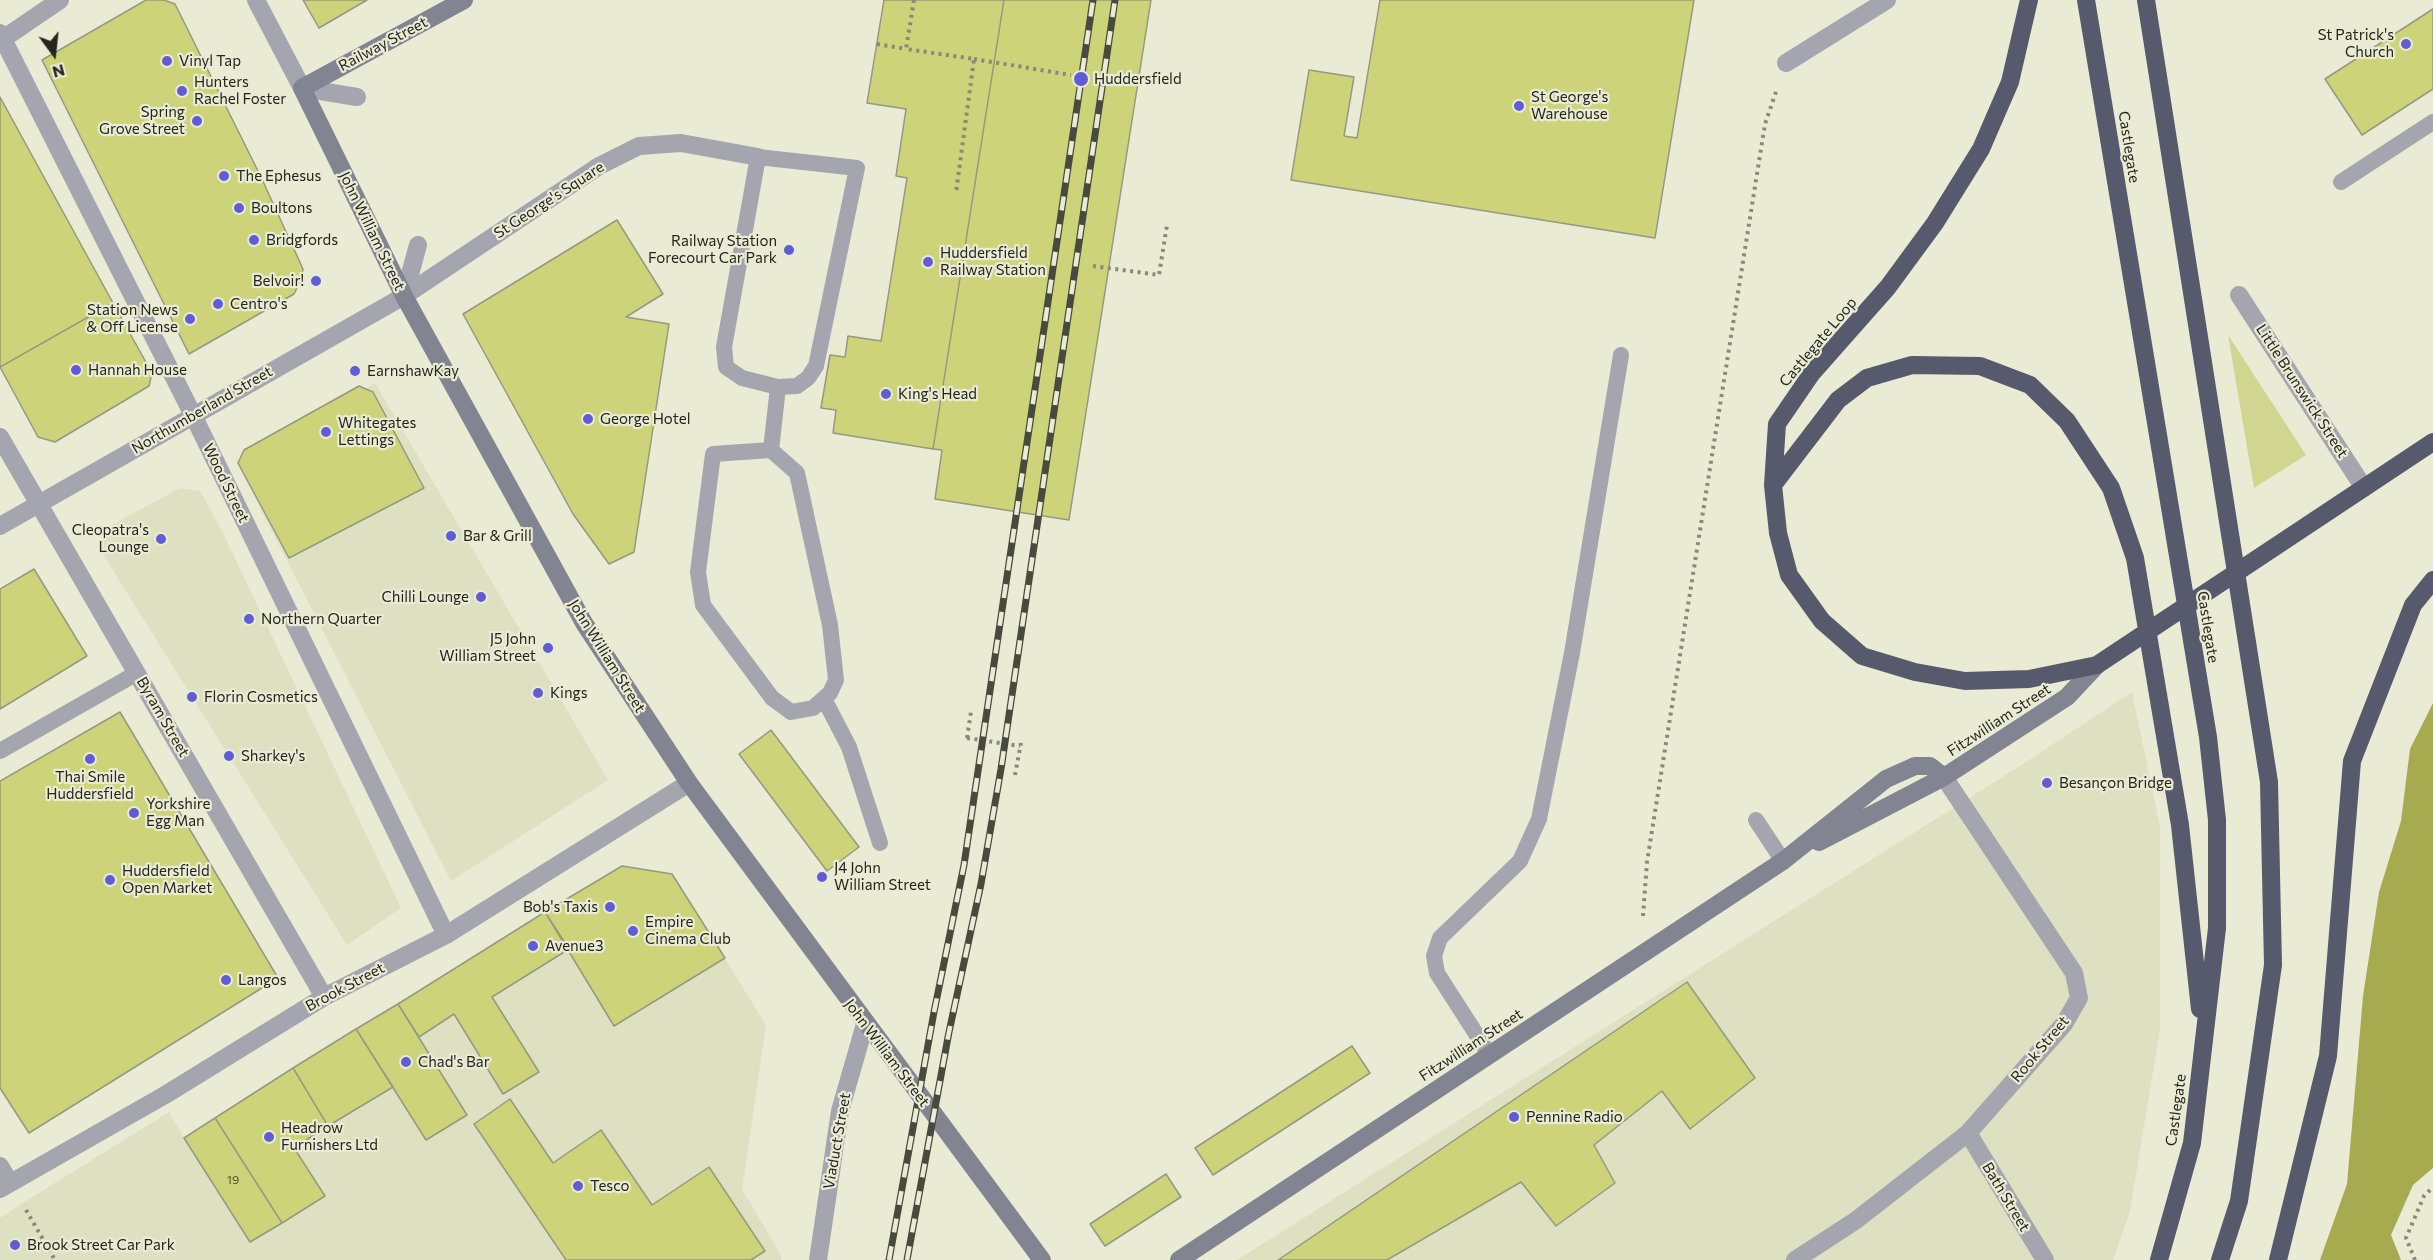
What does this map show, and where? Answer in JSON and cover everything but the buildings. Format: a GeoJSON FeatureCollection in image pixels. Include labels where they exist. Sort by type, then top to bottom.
{"type":"FeatureCollection","features":[{"type":"Feature","properties":{"kind":"highway","name":"Castlegate Loop"},"geometry":{"type":"LineString","coordinates":[[2029,0],[2010,82],[1981,149],[1935,223],[1895,278],[1812,373],[1777,424],[1773,485],[1778,533],[1789,575],[1822,621],[1862,656],[1915,672],[1965,681],[2029,679],[2097,664]]}},
{"type":"Feature","properties":{"kind":"highway","name":"Castlegate"},"geometry":{"type":"LineString","coordinates":[[2086,0],[2211,758],[2217,820],[2217,928],[2192,1143],[2159,1260]]}},
{"type":"Feature","properties":{"kind":"highway"},"geometry":{"type":"LineString","coordinates":[[2146,0],[2269,782],[2273,965],[2239,1201],[2220,1260]]}},
{"type":"Feature","properties":{"kind":"highway"},"geometry":{"type":"LineString","coordinates":[[1773,485],[1838,400],[1867,378],[1912,365],[1980,366],[2030,385],[2067,421],[2111,489],[2135,558],[2180,825],[2204,1040]]}},
{"type":"Feature","properties":{"kind":"highway"},"geometry":{"type":"LineString","coordinates":[[2097,664],[2433,442]]}},
{"type":"Feature","properties":{"kind":"highway"},"geometry":{"type":"LineString","coordinates":[[2278,1260],[2328,1056],[2352,761],[2414,605],[2433,579]]}},
{"type":"Feature","properties":{"kind":"street"},"geometry":{"type":"LineString","coordinates":[[1,38],[60,0]]}},
{"type":"Feature","properties":{"kind":"street","name":"John William Street"},"geometry":{"type":"LineString","coordinates":[[256,0],[404,296],[584,623],[689,783],[865,1024],[1042,1260]]}},
{"type":"Feature","properties":{"kind":"street","name":"Railway Street"},"geometry":{"type":"LineString","coordinates":[[302,88],[464,0]]}},
{"type":"Feature","properties":{"kind":"street"},"geometry":{"type":"LineString","coordinates":[[1786,63],[1887,0]]}},
{"type":"Feature","properties":{"kind":"street","name":"Wood Street"},"geometry":{"type":"LineString","coordinates":[[1,38],[193,415],[446,935]]}},
{"type":"Feature","properties":{"kind":"street"},"geometry":{"type":"LineString","coordinates":[[302,88],[357,97]]}},
{"type":"Feature","properties":{"kind":"street","name":"St George's Square"},"geometry":{"type":"LineString","coordinates":[[404,296],[599,166],[639,146],[681,143],[758,157]]}},
{"type":"Feature","properties":{"kind":"street"},"geometry":{"type":"LineString","coordinates":[[404,296],[418,245]]}},
{"type":"Feature","properties":{"kind":"street","name":"Little Brunswick Street"},"geometry":{"type":"LineString","coordinates":[[2239,295],[2364,488]]}},
{"type":"Feature","properties":{"kind":"street","name":"Northumberland Street"},"geometry":{"type":"LineString","coordinates":[[0,526],[404,296]]}},
{"type":"Feature","properties":{"kind":"street","name":"Byram Street"},"geometry":{"type":"LineString","coordinates":[[0,437],[324,997]]}},
{"type":"Feature","properties":{"kind":"street","name":"Fitzwilliam Street"},"geometry":{"type":"LineString","coordinates":[[1783,861],[1944,777],[2067,697],[2097,664]]}},
{"type":"Feature","properties":{"kind":"street","name":"Fitzwilliam Street"},"geometry":{"type":"LineString","coordinates":[[1179,1260],[1783,861],[1886,779],[1915,766],[1930,766],[1944,777]]}},
{"type":"Feature","properties":{"kind":"street","name":"Rook Street"},"geometry":{"type":"LineString","coordinates":[[1795,1260],[1855,1221],[1968,1133],[2064,1024],[2079,998],[2074,973],[1944,777]]}},
{"type":"Feature","properties":{"kind":"street","name":"Brook Street"},"geometry":{"type":"LineString","coordinates":[[5,1186],[165,1095],[324,997],[446,935],[689,783]]}},
{"type":"Feature","properties":{"kind":"street","name":"Viaduct Street"},"geometry":{"type":"LineString","coordinates":[[818,1260],[840,1111],[865,1024]]}},
{"type":"Feature","properties":{"kind":"street","name":"Bath Street"},"geometry":{"type":"LineString","coordinates":[[1968,1133],[2045,1260]]}},
{"type":"Feature","properties":{"kind":"street"},"geometry":{"type":"LineString","coordinates":[[0,1166],[5,1186]]}},
{"type":"Feature","properties":{"kind":"lane"},"geometry":{"type":"LineString","coordinates":[[2341,182],[2433,122]]}},
{"type":"Feature","properties":{"kind":"lane"},"geometry":{"type":"LineString","coordinates":[[758,157],[857,168],[816,366],[808,378],[796,386],[778,387],[742,378],[726,367],[724,347],[758,157]]}},
{"type":"Feature","properties":{"kind":"lane"},"geometry":{"type":"LineString","coordinates":[[1489,1054],[1437,974],[1434,956],[1440,938],[1520,861],[1539,819],[1572,653],[1622,355]]}},
{"type":"Feature","properties":{"kind":"lane"},"geometry":{"type":"LineString","coordinates":[[771,450],[778,387]]}},
{"type":"Feature","properties":{"kind":"lane"},"geometry":{"type":"LineString","coordinates":[[771,450],[798,473],[830,625],[836,680],[824,699],[813,708],[791,712],[772,698],[704,605],[698,572],[713,454],[771,450]]}},
{"type":"Feature","properties":{"kind":"lane"},"geometry":{"type":"LineString","coordinates":[[0,751],[137,673]]}},
{"type":"Feature","properties":{"kind":"lane"},"geometry":{"type":"LineString","coordinates":[[824,699],[849,747],[880,843]]}},
{"type":"Feature","properties":{"kind":"lane"},"geometry":{"type":"LineString","coordinates":[[1756,820],[1783,861]]}},
{"type":"Feature","properties":{"kind":"path"},"geometry":{"type":"LineString","coordinates":[[906,48],[914,0]]}},
{"type":"Feature","properties":{"kind":"path"},"geometry":{"type":"LineString","coordinates":[[877,44],[1071,75]]}},
{"type":"Feature","properties":{"kind":"path"},"geometry":{"type":"LineString","coordinates":[[956,193],[974,59]]}},
{"type":"Feature","properties":{"kind":"path"},"geometry":{"type":"LineString","coordinates":[[1639,956],[1647,862],[1765,124],[1786,63]]}},
{"type":"Feature","properties":{"kind":"path"},"geometry":{"type":"LineString","coordinates":[[1093,266],[1159,275],[1167,225]]}},
{"type":"Feature","properties":{"kind":"path"},"geometry":{"type":"LineString","coordinates":[[971,712],[967,739],[1020,744],[1015,775]]}},
{"type":"Feature","properties":{"kind":"path"},"geometry":{"type":"LineString","coordinates":[[5,1186],[55,1260]]}},
{"type":"Feature","properties":{"kind":"path"},"geometry":{"type":"LineString","coordinates":[[2415,1260],[2406,1238],[2424,1196],[2433,1187]]}},
{"type":"Feature","properties":{"kind":"shaded area"},"geometry":{"type":"Polygon","coordinates":[[[375,383],[608,780],[451,881],[236,461],[375,383]]]}},
{"type":"Feature","properties":{"kind":"shaded area"},"geometry":{"type":"Polygon","coordinates":[[[180,488],[200,491],[222,531],[401,908],[347,945],[99,548],[106,528],[180,488]]]}},
{"type":"Feature","properties":{"kind":"shaded area"},"geometry":{"type":"Polygon","coordinates":[[[2132,692],[2160,827],[2160,1030],[2130,1211],[2113,1260],[1237,1260],[2023,764],[2132,692]]]}},
{"type":"Feature","properties":{"kind":"shaded area"},"geometry":{"type":"Polygon","coordinates":[[[622,866],[672,874],[766,1025],[742,1189],[781,1255],[781,1260],[0,1260],[0,1218],[18,1206],[169,1112],[184,1138],[347,1034],[622,866]]]}},
{"type":"Feature","properties":{"kind":"green space"},"geometry":{"type":"Polygon","coordinates":[[[2228,335],[2306,455],[2254,488],[2228,335]]]}},
{"type":"Feature","properties":{"kind":"green space"},"geometry":{"type":"Polygon","coordinates":[[[2433,703],[2433,1168],[2413,1185],[2391,1235],[2401,1260],[2320,1260],[2347,1184],[2363,996],[2379,892],[2401,821],[2410,749],[2433,703]]]}},
{"type":"Feature","properties":{"kind":"railway"},"geometry":{"type":"LineString","coordinates":[[889,1260],[934,1012],[964,865],[1093,0]]}},
{"type":"Feature","properties":{"kind":"railway"},"geometry":{"type":"LineString","coordinates":[[907,1260],[949,1032],[981,884],[1001,769],[1115,0]]}},
{"type":"Feature","properties":{"kind":"place","name":"St Patrick's Church"},"geometry":{"type":"Point","coordinates":[2406,44]}},
{"type":"Feature","properties":{"kind":"place","name":"Vinyl Tap"},"geometry":{"type":"Point","coordinates":[167,61]}},
{"type":"Feature","properties":{"kind":"place","name":"Huddersfield"},"geometry":{"type":"Point","coordinates":[1081,79]}},
{"type":"Feature","properties":{"kind":"place","name":"Hunters Rachel Foster"},"geometry":{"type":"Point","coordinates":[182,91]}},
{"type":"Feature","properties":{"kind":"place","name":"St George's Warehouse"},"geometry":{"type":"Point","coordinates":[1519,106]}},
{"type":"Feature","properties":{"kind":"place","name":"Spring Grove Street"},"geometry":{"type":"Point","coordinates":[197,121]}},
{"type":"Feature","properties":{"kind":"place","name":"The Ephesus"},"geometry":{"type":"Point","coordinates":[224,176]}},
{"type":"Feature","properties":{"kind":"place","name":"Boultons"},"geometry":{"type":"Point","coordinates":[239,208]}},
{"type":"Feature","properties":{"kind":"place","name":"Bridgfords"},"geometry":{"type":"Point","coordinates":[254,240]}},
{"type":"Feature","properties":{"kind":"place","name":"Railway Station Forecourt Car Park"},"geometry":{"type":"Point","coordinates":[789,250]}},
{"type":"Feature","properties":{"kind":"place","name":"Huddersfield Railway Station"},"geometry":{"type":"Point","coordinates":[928,262]}},
{"type":"Feature","properties":{"kind":"place","name":"Belvoir!"},"geometry":{"type":"Point","coordinates":[316,281]}},
{"type":"Feature","properties":{"kind":"place","name":"Centro's"},"geometry":{"type":"Point","coordinates":[218,304]}},
{"type":"Feature","properties":{"kind":"place","name":"Station News & Off License"},"geometry":{"type":"Point","coordinates":[190,319]}},
{"type":"Feature","properties":{"kind":"place","name":"Hannah House"},"geometry":{"type":"Point","coordinates":[76,370]}},
{"type":"Feature","properties":{"kind":"place","name":"EarnshawKay"},"geometry":{"type":"Point","coordinates":[355,371]}},
{"type":"Feature","properties":{"kind":"place","name":"King's Head"},"geometry":{"type":"Point","coordinates":[886,394]}},
{"type":"Feature","properties":{"kind":"place","name":"George Hotel"},"geometry":{"type":"Point","coordinates":[588,419]}},
{"type":"Feature","properties":{"kind":"place","name":"Whitegates Lettings"},"geometry":{"type":"Point","coordinates":[326,432]}},
{"type":"Feature","properties":{"kind":"place","name":"Bar & Grill"},"geometry":{"type":"Point","coordinates":[451,536]}},
{"type":"Feature","properties":{"kind":"place","name":"Cleopatra's Lounge"},"geometry":{"type":"Point","coordinates":[161,539]}},
{"type":"Feature","properties":{"kind":"place","name":"Chilli Lounge"},"geometry":{"type":"Point","coordinates":[481,597]}},
{"type":"Feature","properties":{"kind":"place","name":"Northern Quarter"},"geometry":{"type":"Point","coordinates":[249,619]}},
{"type":"Feature","properties":{"kind":"place","name":"J5 John William Street"},"geometry":{"type":"Point","coordinates":[548,648]}},
{"type":"Feature","properties":{"kind":"place","name":"Kings"},"geometry":{"type":"Point","coordinates":[538,693]}},
{"type":"Feature","properties":{"kind":"place","name":"Florin Cosmetics"},"geometry":{"type":"Point","coordinates":[192,697]}},
{"type":"Feature","properties":{"kind":"place","name":"Sharkey's"},"geometry":{"type":"Point","coordinates":[229,756]}},
{"type":"Feature","properties":{"kind":"place","name":"Thai Smile Huddersfield"},"geometry":{"type":"Point","coordinates":[90,759]}},
{"type":"Feature","properties":{"kind":"place","name":"Besançon Bridge"},"geometry":{"type":"Point","coordinates":[2047,783]}},
{"type":"Feature","properties":{"kind":"place","name":"Yorkshire Egg Man"},"geometry":{"type":"Point","coordinates":[134,813]}},
{"type":"Feature","properties":{"kind":"place","name":"J4 John William Street"},"geometry":{"type":"Point","coordinates":[822,877]}},
{"type":"Feature","properties":{"kind":"place","name":"Huddersfield Open Market"},"geometry":{"type":"Point","coordinates":[110,880]}},
{"type":"Feature","properties":{"kind":"place","name":"Bob's Taxis"},"geometry":{"type":"Point","coordinates":[610,907]}},
{"type":"Feature","properties":{"kind":"place","name":"Empire Cinema Club"},"geometry":{"type":"Point","coordinates":[633,931]}},
{"type":"Feature","properties":{"kind":"place","name":"Avenue3"},"geometry":{"type":"Point","coordinates":[533,946]}},
{"type":"Feature","properties":{"kind":"place","name":"Langos"},"geometry":{"type":"Point","coordinates":[226,980]}},
{"type":"Feature","properties":{"kind":"place","name":"Chad's Bar"},"geometry":{"type":"Point","coordinates":[406,1062]}},
{"type":"Feature","properties":{"kind":"place","name":"Pennine Radio"},"geometry":{"type":"Point","coordinates":[1514,1117]}},
{"type":"Feature","properties":{"kind":"place","name":"Headrow Furnishers Ltd"},"geometry":{"type":"Point","coordinates":[269,1137]}},
{"type":"Feature","properties":{"kind":"place","name":"Tesco"},"geometry":{"type":"Point","coordinates":[578,1186]}},
{"type":"Feature","properties":{"kind":"place","name":"Brook Street Car Park"},"geometry":{"type":"Point","coordinates":[15,1245]}}]}
